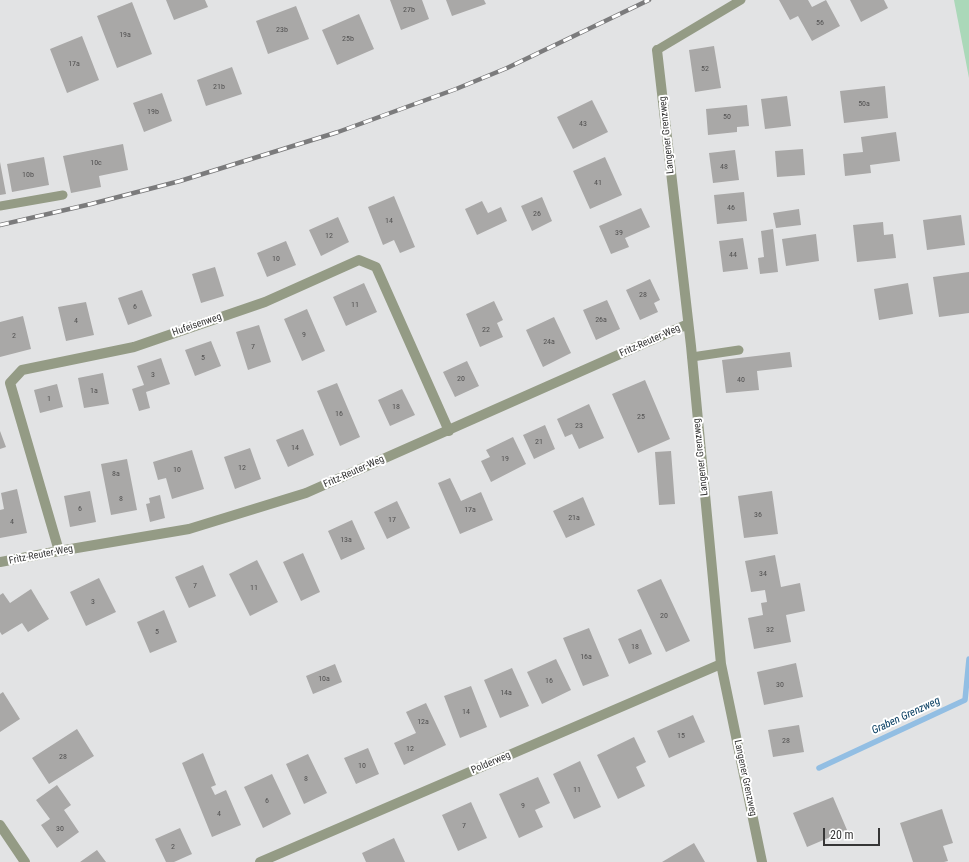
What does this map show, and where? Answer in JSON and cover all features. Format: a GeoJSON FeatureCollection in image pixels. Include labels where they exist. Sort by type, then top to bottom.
{"type":"FeatureCollection","features":[{"type":"Feature","properties":{"kind":"street","name":"Langener Grenzweg"},"geometry":{"type":"LineString","coordinates":[[657,50],[692,357],[721,664],[762,862]]}},
{"type":"Feature","properties":{"kind":"street","name":"Hufeisenweg"},"geometry":{"type":"LineString","coordinates":[[59,551],[10,383],[22,370],[134,347],[265,302],[359,260],[376,266],[449,431]]}},
{"type":"Feature","properties":{"kind":"street","name":"Fritz-Reuter-Weg"},"geometry":{"type":"LineString","coordinates":[[0,562],[189,529],[306,493],[688,324]]}},
{"type":"Feature","properties":{"kind":"street","name":"Polderweg"},"geometry":{"type":"LineString","coordinates":[[260,862],[721,664]]}},
{"type":"Feature","properties":{"kind":"street"},"geometry":{"type":"LineString","coordinates":[[0,826],[25,862]]}},
{"type":"Feature","properties":{"kind":"lane"},"geometry":{"type":"LineString","coordinates":[[657,50],[741,0]]}},
{"type":"Feature","properties":{"kind":"lane"},"geometry":{"type":"LineString","coordinates":[[0,206],[63,195]]}},
{"type":"Feature","properties":{"kind":"lane"},"geometry":{"type":"LineString","coordinates":[[692,357],[739,350]]}},
{"type":"Feature","properties":{"kind":"green space"},"geometry":{"type":"Polygon","coordinates":[[[954,0],[969,0],[969,78],[954,0]]]}},
{"type":"Feature","properties":{"kind":"building"},"geometry":{"type":"Polygon","coordinates":[[[166,0],[205,0],[208,7],[174,20],[166,0]]]}},
{"type":"Feature","properties":{"kind":"building"},"geometry":{"type":"Polygon","coordinates":[[[390,0],[422,0],[429,19],[401,30],[390,0]]]}},
{"type":"Feature","properties":{"kind":"building"},"geometry":{"type":"Polygon","coordinates":[[[446,0],[484,0],[486,4],[452,16],[446,0]]]}},
{"type":"Feature","properties":{"kind":"building"},"geometry":{"type":"Polygon","coordinates":[[[779,0],[808,0],[812,7],[826,0],[840,26],[812,41],[798,16],[790,20],[779,0]]]}},
{"type":"Feature","properties":{"kind":"building"},"geometry":{"type":"Polygon","coordinates":[[[850,0],[884,0],[888,8],[861,22],[850,0]]]}},
{"type":"Feature","properties":{"kind":"building"},"geometry":{"type":"Polygon","coordinates":[[[132,2],[152,54],[117,68],[97,16],[132,2]]]}},
{"type":"Feature","properties":{"kind":"building"},"geometry":{"type":"Polygon","coordinates":[[[296,6],[309,39],[268,54],[256,21],[296,6]]]}},
{"type":"Feature","properties":{"kind":"building"},"geometry":{"type":"Polygon","coordinates":[[[359,14],[374,49],[337,65],[322,30],[359,14]]]}},
{"type":"Feature","properties":{"kind":"building"},"geometry":{"type":"Polygon","coordinates":[[[82,36],[99,80],[67,93],[50,49],[82,36]]]}},
{"type":"Feature","properties":{"kind":"building"},"geometry":{"type":"Polygon","coordinates":[[[714,46],[721,88],[695,92],[689,50],[714,46]]]}},
{"type":"Feature","properties":{"kind":"building"},"geometry":{"type":"Polygon","coordinates":[[[232,67],[242,94],[206,106],[197,80],[232,67]]]}},
{"type":"Feature","properties":{"kind":"building"},"geometry":{"type":"Polygon","coordinates":[[[885,86],[888,118],[844,123],[840,91],[885,86]]]}},
{"type":"Feature","properties":{"kind":"building"},"geometry":{"type":"Polygon","coordinates":[[[162,93],[172,121],[144,132],[133,103],[162,93]]]}},
{"type":"Feature","properties":{"kind":"building"},"geometry":{"type":"Polygon","coordinates":[[[787,96],[791,126],[765,129],[761,99],[787,96]]]}},
{"type":"Feature","properties":{"kind":"building"},"geometry":{"type":"Polygon","coordinates":[[[592,100],[608,132],[573,149],[557,117],[592,100]]]}},
{"type":"Feature","properties":{"kind":"building"},"geometry":{"type":"Polygon","coordinates":[[[747,105],[749,126],[737,127],[737,132],[708,135],[706,109],[747,105]]]}},
{"type":"Feature","properties":{"kind":"building"},"geometry":{"type":"Polygon","coordinates":[[[896,132],[900,161],[870,165],[871,173],[845,176],[843,154],[863,152],[861,137],[896,132]]]}},
{"type":"Feature","properties":{"kind":"building"},"geometry":{"type":"Polygon","coordinates":[[[123,144],[128,170],[99,176],[101,187],[71,193],[63,156],[123,144]]]}},
{"type":"Feature","properties":{"kind":"building"},"geometry":{"type":"Polygon","coordinates":[[[803,149],[805,175],[777,177],[775,151],[803,149]]]}},
{"type":"Feature","properties":{"kind":"building"},"geometry":{"type":"Polygon","coordinates":[[[735,150],[739,180],[713,183],[709,153],[735,150]]]}},
{"type":"Feature","properties":{"kind":"building"},"geometry":{"type":"Polygon","coordinates":[[[44,157],[49,185],[12,192],[7,164],[44,157]]]}},
{"type":"Feature","properties":{"kind":"building"},"geometry":{"type":"Polygon","coordinates":[[[605,157],[622,195],[590,209],[573,171],[605,157]]]}},
{"type":"Feature","properties":{"kind":"building"},"geometry":{"type":"Polygon","coordinates":[[[0,162],[6,194],[0,195],[0,162]]]}},
{"type":"Feature","properties":{"kind":"building"},"geometry":{"type":"Polygon","coordinates":[[[744,192],[747,221],[717,224],[714,195],[744,192]]]}},
{"type":"Feature","properties":{"kind":"building"},"geometry":{"type":"Polygon","coordinates":[[[394,196],[415,247],[400,253],[394,240],[383,245],[368,207],[394,196]]]}},
{"type":"Feature","properties":{"kind":"building"},"geometry":{"type":"Polygon","coordinates":[[[542,197],[552,221],[532,231],[521,206],[542,197]]]}},
{"type":"Feature","properties":{"kind":"building"},"geometry":{"type":"Polygon","coordinates":[[[482,201],[488,213],[501,207],[507,221],[477,235],[465,209],[482,201]]]}},
{"type":"Feature","properties":{"kind":"building"},"geometry":{"type":"Polygon","coordinates":[[[641,208],[650,227],[625,238],[629,247],[611,254],[599,226],[641,208]]]}},
{"type":"Feature","properties":{"kind":"building"},"geometry":{"type":"Polygon","coordinates":[[[799,209],[801,225],[776,228],[773,213],[799,209]]]}},
{"type":"Feature","properties":{"kind":"building"},"geometry":{"type":"Polygon","coordinates":[[[961,215],[965,245],[927,250],[923,220],[961,215]]]}},
{"type":"Feature","properties":{"kind":"building"},"geometry":{"type":"Polygon","coordinates":[[[338,217],[349,242],[321,256],[309,230],[338,217]]]}},
{"type":"Feature","properties":{"kind":"building"},"geometry":{"type":"Polygon","coordinates":[[[883,222],[884,235],[893,234],[896,258],[857,262],[853,225],[883,222]]]}},
{"type":"Feature","properties":{"kind":"building"},"geometry":{"type":"Polygon","coordinates":[[[773,229],[778,272],[760,274],[758,258],[764,257],[761,231],[773,229]]]}},
{"type":"Feature","properties":{"kind":"building"},"geometry":{"type":"Polygon","coordinates":[[[816,234],[819,261],[786,266],[782,239],[816,234]]]}},
{"type":"Feature","properties":{"kind":"building"},"geometry":{"type":"Polygon","coordinates":[[[743,238],[748,269],[723,272],[719,241],[743,238]]]}},
{"type":"Feature","properties":{"kind":"building"},"geometry":{"type":"Polygon","coordinates":[[[286,241],[296,265],[267,277],[257,253],[286,241]]]}},
{"type":"Feature","properties":{"kind":"building"},"geometry":{"type":"Polygon","coordinates":[[[215,267],[224,296],[201,303],[192,274],[215,267]]]}},
{"type":"Feature","properties":{"kind":"building"},"geometry":{"type":"Polygon","coordinates":[[[969,272],[969,313],[939,317],[933,277],[969,272]]]}},
{"type":"Feature","properties":{"kind":"building"},"geometry":{"type":"Polygon","coordinates":[[[650,279],[660,300],[654,303],[658,312],[640,320],[626,290],[650,279]]]}},
{"type":"Feature","properties":{"kind":"building"},"geometry":{"type":"Polygon","coordinates":[[[364,283],[377,312],[346,326],[333,297],[364,283]]]}},
{"type":"Feature","properties":{"kind":"building"},"geometry":{"type":"Polygon","coordinates":[[[908,283],[913,314],[879,320],[874,289],[908,283]]]}},
{"type":"Feature","properties":{"kind":"building"},"geometry":{"type":"Polygon","coordinates":[[[142,290],[152,316],[128,325],[118,298],[142,290]]]}},
{"type":"Feature","properties":{"kind":"building"},"geometry":{"type":"Polygon","coordinates":[[[607,300],[620,329],[596,340],[583,310],[607,300]]]}},
{"type":"Feature","properties":{"kind":"building"},"geometry":{"type":"Polygon","coordinates":[[[494,301],[503,320],[497,323],[503,337],[480,347],[466,314],[494,301]]]}},
{"type":"Feature","properties":{"kind":"building"},"geometry":{"type":"Polygon","coordinates":[[[86,302],[94,335],[66,341],[58,307],[86,302]]]}},
{"type":"Feature","properties":{"kind":"building"},"geometry":{"type":"Polygon","coordinates":[[[307,309],[325,351],[302,361],[284,319],[307,309]]]}},
{"type":"Feature","properties":{"kind":"building"},"geometry":{"type":"Polygon","coordinates":[[[23,316],[31,349],[0,357],[0,322],[23,316]]]}},
{"type":"Feature","properties":{"kind":"building"},"geometry":{"type":"Polygon","coordinates":[[[554,317],[571,353],[543,367],[526,330],[554,317]]]}},
{"type":"Feature","properties":{"kind":"building"},"geometry":{"type":"Polygon","coordinates":[[[259,325],[271,362],[248,370],[236,332],[259,325]]]}},
{"type":"Feature","properties":{"kind":"building"},"geometry":{"type":"Polygon","coordinates":[[[211,341],[221,366],[195,376],[185,350],[211,341]]]}},
{"type":"Feature","properties":{"kind":"building"},"geometry":{"type":"Polygon","coordinates":[[[790,352],[792,367],[757,371],[759,390],[726,393],[722,360],[790,352]]]}},
{"type":"Feature","properties":{"kind":"building"},"geometry":{"type":"Polygon","coordinates":[[[161,358],[170,384],[146,392],[150,408],[139,411],[132,389],[144,385],[137,366],[161,358]]]}},
{"type":"Feature","properties":{"kind":"building"},"geometry":{"type":"Polygon","coordinates":[[[467,361],[479,386],[455,397],[443,372],[467,361]]]}},
{"type":"Feature","properties":{"kind":"building"},"geometry":{"type":"Polygon","coordinates":[[[103,373],[109,404],[84,408],[78,378],[103,373]]]}},
{"type":"Feature","properties":{"kind":"building"},"geometry":{"type":"Polygon","coordinates":[[[645,380],[670,439],[638,453],[612,394],[645,380]]]}},
{"type":"Feature","properties":{"kind":"building"},"geometry":{"type":"Polygon","coordinates":[[[337,383],[360,437],[340,446],[317,391],[337,383]]]}},
{"type":"Feature","properties":{"kind":"building"},"geometry":{"type":"Polygon","coordinates":[[[57,384],[63,407],[40,413],[34,390],[57,384]]]}},
{"type":"Feature","properties":{"kind":"building"},"geometry":{"type":"Polygon","coordinates":[[[402,389],[415,415],[390,426],[378,400],[402,389]]]}},
{"type":"Feature","properties":{"kind":"building"},"geometry":{"type":"Polygon","coordinates":[[[589,404],[604,438],[579,449],[572,434],[565,437],[557,419],[589,404]]]}},
{"type":"Feature","properties":{"kind":"building"},"geometry":{"type":"Polygon","coordinates":[[[545,425],[555,449],[534,459],[523,435],[545,425]]]}},
{"type":"Feature","properties":{"kind":"building"},"geometry":{"type":"Polygon","coordinates":[[[303,429],[314,455],[288,467],[276,440],[303,429]]]}},
{"type":"Feature","properties":{"kind":"building"},"geometry":{"type":"Polygon","coordinates":[[[0,431],[6,447],[0,449],[0,431]]]}},
{"type":"Feature","properties":{"kind":"building"},"geometry":{"type":"Polygon","coordinates":[[[513,437],[526,464],[491,482],[481,461],[490,457],[486,450],[513,437]]]}},
{"type":"Feature","properties":{"kind":"building"},"geometry":{"type":"Polygon","coordinates":[[[250,448],[261,479],[235,489],[224,457],[250,448]]]}},
{"type":"Feature","properties":{"kind":"building"},"geometry":{"type":"Polygon","coordinates":[[[192,450],[204,489],[172,499],[166,478],[158,480],[153,462],[192,450]]]}},
{"type":"Feature","properties":{"kind":"building"},"geometry":{"type":"Polygon","coordinates":[[[671,451],[675,504],[659,505],[655,452],[671,451]]]}},
{"type":"Feature","properties":{"kind":"building"},"geometry":{"type":"Polygon","coordinates":[[[127,459],[137,510],[111,515],[101,464],[127,459]]]}},
{"type":"Feature","properties":{"kind":"building"},"geometry":{"type":"Polygon","coordinates":[[[450,478],[461,501],[481,492],[493,520],[460,534],[438,483],[450,478]]]}},
{"type":"Feature","properties":{"kind":"building"},"geometry":{"type":"Polygon","coordinates":[[[17,489],[27,533],[0,538],[0,510],[4,509],[1,493],[17,489]]]}},
{"type":"Feature","properties":{"kind":"building"},"geometry":{"type":"Polygon","coordinates":[[[90,491],[96,522],[70,527],[64,496],[90,491]]]}},
{"type":"Feature","properties":{"kind":"building"},"geometry":{"type":"Polygon","coordinates":[[[772,491],[778,534],[744,538],[738,496],[772,491]]]}},
{"type":"Feature","properties":{"kind":"building"},"geometry":{"type":"Polygon","coordinates":[[[160,495],[165,518],[150,522],[146,504],[150,503],[149,498],[160,495]]]}},
{"type":"Feature","properties":{"kind":"building"},"geometry":{"type":"Polygon","coordinates":[[[583,497],[595,525],[566,538],[553,511],[583,497]]]}},
{"type":"Feature","properties":{"kind":"building"},"geometry":{"type":"Polygon","coordinates":[[[397,501],[410,528],[387,539],[374,512],[397,501]]]}},
{"type":"Feature","properties":{"kind":"building"},"geometry":{"type":"Polygon","coordinates":[[[352,520],[365,549],[341,560],[328,531],[352,520]]]}},
{"type":"Feature","properties":{"kind":"building"},"geometry":{"type":"Polygon","coordinates":[[[303,553],[320,592],[301,601],[283,562],[303,553]]]}},
{"type":"Feature","properties":{"kind":"building"},"geometry":{"type":"Polygon","coordinates":[[[775,555],[781,587],[800,583],[805,611],[786,615],[791,642],[754,649],[748,618],[763,615],[761,603],[767,602],[765,590],[751,592],[745,561],[775,555]]]}},
{"type":"Feature","properties":{"kind":"building"},"geometry":{"type":"Polygon","coordinates":[[[257,560],[278,602],[250,616],[229,574],[257,560]]]}},
{"type":"Feature","properties":{"kind":"building"},"geometry":{"type":"Polygon","coordinates":[[[203,565],[216,596],[189,608],[175,577],[203,565]]]}},
{"type":"Feature","properties":{"kind":"building"},"geometry":{"type":"Polygon","coordinates":[[[99,578],[116,612],[86,626],[70,592],[99,578]]]}},
{"type":"Feature","properties":{"kind":"building"},"geometry":{"type":"Polygon","coordinates":[[[661,579],[690,641],[666,652],[637,590],[661,579]]]}},
{"type":"Feature","properties":{"kind":"building"},"geometry":{"type":"Polygon","coordinates":[[[31,589],[49,619],[28,632],[22,623],[2,635],[0,632],[0,595],[3,593],[10,603],[31,589]]]}},
{"type":"Feature","properties":{"kind":"building"},"geometry":{"type":"Polygon","coordinates":[[[164,610],[177,642],[150,653],[137,622],[164,610]]]}},
{"type":"Feature","properties":{"kind":"building"},"geometry":{"type":"Polygon","coordinates":[[[589,628],[609,676],[583,686],[563,638],[589,628]]]}},
{"type":"Feature","properties":{"kind":"building"},"geometry":{"type":"Polygon","coordinates":[[[641,629],[652,654],[629,664],[618,639],[641,629]]]}},
{"type":"Feature","properties":{"kind":"building"},"geometry":{"type":"Polygon","coordinates":[[[556,659],[571,690],[542,704],[527,672],[556,659]]]}},
{"type":"Feature","properties":{"kind":"building"},"geometry":{"type":"Polygon","coordinates":[[[796,663],[803,697],[764,705],[757,672],[796,663]]]}},
{"type":"Feature","properties":{"kind":"building"},"geometry":{"type":"Polygon","coordinates":[[[335,664],[342,682],[313,694],[306,676],[335,664]]]}},
{"type":"Feature","properties":{"kind":"building"},"geometry":{"type":"Polygon","coordinates":[[[512,668],[529,706],[500,718],[484,680],[512,668]]]}},
{"type":"Feature","properties":{"kind":"building"},"geometry":{"type":"Polygon","coordinates":[[[471,686],[487,727],[460,738],[444,696],[471,686]]]}},
{"type":"Feature","properties":{"kind":"building"},"geometry":{"type":"Polygon","coordinates":[[[3,692],[20,719],[0,732],[0,694],[3,692]]]}},
{"type":"Feature","properties":{"kind":"building"},"geometry":{"type":"Polygon","coordinates":[[[426,703],[446,745],[404,765],[394,743],[416,733],[406,712],[426,703]]]}},
{"type":"Feature","properties":{"kind":"building"},"geometry":{"type":"Polygon","coordinates":[[[693,715],[705,742],[669,758],[657,731],[693,715]]]}},
{"type":"Feature","properties":{"kind":"building"},"geometry":{"type":"Polygon","coordinates":[[[799,725],[804,752],[773,757],[768,730],[799,725]]]}},
{"type":"Feature","properties":{"kind":"building"},"geometry":{"type":"Polygon","coordinates":[[[77,729],[94,756],[49,784],[32,758],[77,729]]]}},
{"type":"Feature","properties":{"kind":"building"},"geometry":{"type":"Polygon","coordinates":[[[634,737],[646,762],[636,767],[645,786],[618,799],[597,755],[634,737]]]}},
{"type":"Feature","properties":{"kind":"building"},"geometry":{"type":"Polygon","coordinates":[[[368,748],[379,774],[356,784],[344,758],[368,748]]]}},
{"type":"Feature","properties":{"kind":"building"},"geometry":{"type":"Polygon","coordinates":[[[203,753],[216,785],[211,787],[215,795],[226,790],[241,825],[212,837],[182,763],[203,753]]]}},
{"type":"Feature","properties":{"kind":"building"},"geometry":{"type":"Polygon","coordinates":[[[308,754],[327,793],[304,804],[286,764],[308,754]]]}},
{"type":"Feature","properties":{"kind":"building"},"geometry":{"type":"Polygon","coordinates":[[[580,761],[601,807],[574,819],[553,774],[580,761]]]}},
{"type":"Feature","properties":{"kind":"building"},"geometry":{"type":"Polygon","coordinates":[[[272,774],[291,814],[263,828],[244,787],[272,774]]]}},
{"type":"Feature","properties":{"kind":"building"},"geometry":{"type":"Polygon","coordinates":[[[538,777],[550,803],[535,810],[543,827],[519,838],[499,794],[538,777]]]}},
{"type":"Feature","properties":{"kind":"building"},"geometry":{"type":"Polygon","coordinates":[[[57,785],[71,805],[64,810],[79,832],[57,848],[41,825],[50,819],[36,800],[57,785]]]}},
{"type":"Feature","properties":{"kind":"building"},"geometry":{"type":"Polygon","coordinates":[[[833,797],[847,830],[807,847],[793,813],[833,797]]]}},
{"type":"Feature","properties":{"kind":"building"},"geometry":{"type":"Polygon","coordinates":[[[471,802],[487,838],[458,851],[442,815],[471,802]]]}},
{"type":"Feature","properties":{"kind":"building"},"geometry":{"type":"Polygon","coordinates":[[[942,809],[953,843],[943,846],[948,861],[913,862],[900,823],[942,809]]]}},
{"type":"Feature","properties":{"kind":"building"},"geometry":{"type":"Polygon","coordinates":[[[180,828],[192,854],[174,862],[166,862],[155,839],[180,828]]]}},
{"type":"Feature","properties":{"kind":"building"},"geometry":{"type":"Polygon","coordinates":[[[394,838],[405,862],[366,862],[362,853],[394,838]]]}},
{"type":"Feature","properties":{"kind":"building"},"geometry":{"type":"Polygon","coordinates":[[[694,843],[705,862],[662,862],[694,843]]]}},
{"type":"Feature","properties":{"kind":"building"},"geometry":{"type":"Polygon","coordinates":[[[97,850],[106,862],[80,862],[97,850]]]}},
{"type":"Feature","properties":{"kind":"waterway","name":"Graben Grenzweg"},"geometry":{"type":"LineString","coordinates":[[819,768],[965,700],[969,659]]}},
{"type":"Feature","properties":{"kind":"railway"},"geometry":{"type":"LineString","coordinates":[[0,225],[91,204],[180,181],[338,132],[456,89],[507,68],[649,0]]}}]}
